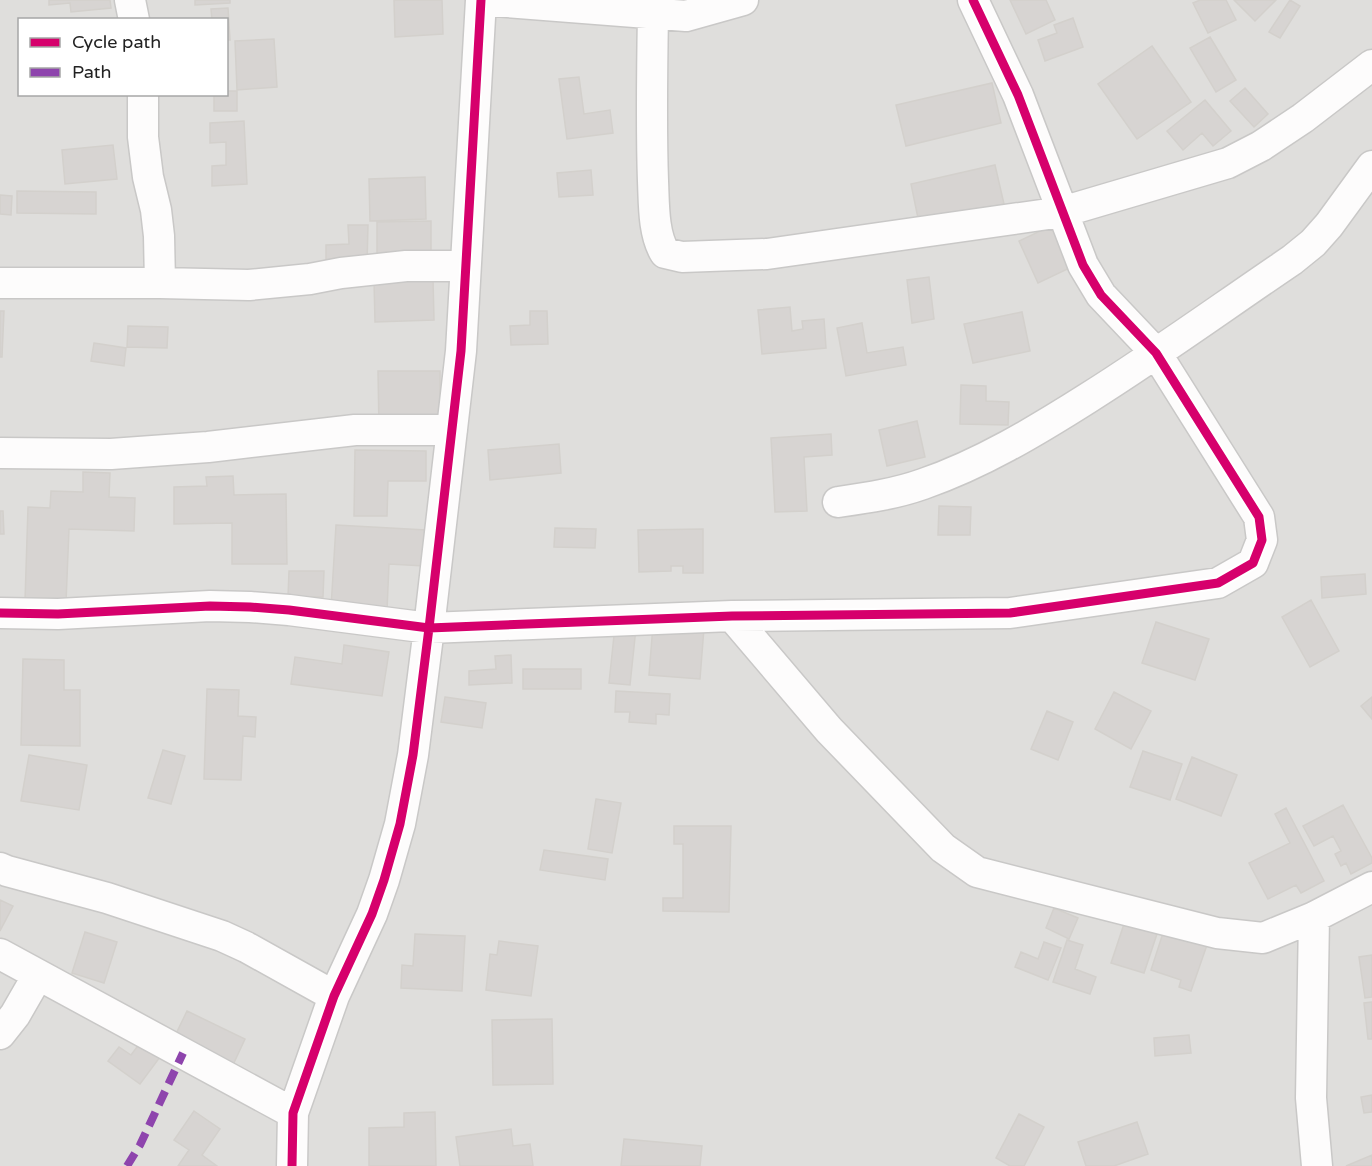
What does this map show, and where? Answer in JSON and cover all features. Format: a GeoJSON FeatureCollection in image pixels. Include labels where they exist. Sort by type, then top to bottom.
{"type":"FeatureCollection","features":[{"type":"Feature","properties":{"kind":"street"},"geometry":{"type":"LineString","coordinates":[[130,0],[134,18]]}},
{"type":"Feature","properties":{"kind":"street"},"geometry":{"type":"LineString","coordinates":[[292,1166],[293,1113],[334,996],[372,914],[384,880],[400,824],[412,755],[461,351],[481,0],[686,16],[743,0]]}},
{"type":"Feature","properties":{"kind":"street"},"geometry":{"type":"LineString","coordinates":[[0,613],[58,614],[210,606],[250,607],[429,628],[732,616],[1010,613],[1218,583],[1253,563],[1262,540],[1259,517],[1156,353],[1101,296],[1083,265],[1018,95],[972,0]]}},
{"type":"Feature","properties":{"kind":"street"},"geometry":{"type":"LineString","coordinates":[[652,14],[651,146],[655,218],[661,247],[665,254],[682,257],[767,254],[1062,212],[1228,163],[1261,146],[1295,123],[1372,65]]}},
{"type":"Feature","properties":{"kind":"street"},"geometry":{"type":"LineString","coordinates":[[143,96],[142,137],[156,210],[159,236],[159,283]]}},
{"type":"Feature","properties":{"kind":"street"},"geometry":{"type":"LineString","coordinates":[[838,502],[886,495],[922,484],[970,464],[1035,432],[1118,379],[1292,260],[1313,243],[1329,225],[1372,166]]}},
{"type":"Feature","properties":{"kind":"street"},"geometry":{"type":"LineString","coordinates":[[0,283],[249,285],[396,267],[465,266]]}},
{"type":"Feature","properties":{"kind":"street"},"geometry":{"type":"LineString","coordinates":[[0,453],[111,454],[208,447],[355,430],[452,430]]}},
{"type":"Feature","properties":{"kind":"street"},"geometry":{"type":"LineString","coordinates":[[732,616],[829,730],[944,848],[977,872],[1217,933],[1263,938],[1314,917],[1372,887]]}},
{"type":"Feature","properties":{"kind":"street"},"geometry":{"type":"LineString","coordinates":[[0,868],[107,898],[222,936],[334,996]]}},
{"type":"Feature","properties":{"kind":"street"},"geometry":{"type":"LineString","coordinates":[[1314,917],[1311,1098],[1317,1166]]}},
{"type":"Feature","properties":{"kind":"street"},"geometry":{"type":"LineString","coordinates":[[0,954],[293,1113]]}},
{"type":"Feature","properties":{"kind":"street"},"geometry":{"type":"LineString","coordinates":[[0,1034],[15,1015],[38,975]]}},
{"type":"Feature","properties":{"kind":"shaded area"},"geometry":{"type":"Polygon","coordinates":[[[0,0],[1372,0],[1372,1166],[0,1166],[0,0]]]}},
{"type":"Feature","properties":{"kind":"building"},"geometry":{"type":"Polygon","coordinates":[[[49,0],[110,0],[111,8],[71,12],[70,3],[49,5],[49,0]]]}},
{"type":"Feature","properties":{"kind":"building"},"geometry":{"type":"Polygon","coordinates":[[[195,0],[230,0],[230,3],[195,5],[195,0]]]}},
{"type":"Feature","properties":{"kind":"building"},"geometry":{"type":"Polygon","coordinates":[[[394,0],[442,0],[443,34],[395,37],[394,0]]]}},
{"type":"Feature","properties":{"kind":"building"},"geometry":{"type":"Polygon","coordinates":[[[1010,0],[1046,0],[1055,20],[1026,34],[1010,0]]]}},
{"type":"Feature","properties":{"kind":"building"},"geometry":{"type":"Polygon","coordinates":[[[1200,0],[1226,0],[1236,20],[1208,33],[1193,3],[1200,0]]]}},
{"type":"Feature","properties":{"kind":"building"},"geometry":{"type":"Polygon","coordinates":[[[1234,0],[1276,0],[1255,21],[1234,0]]]}},
{"type":"Feature","properties":{"kind":"building"},"geometry":{"type":"Polygon","coordinates":[[[1290,0],[1300,6],[1280,38],[1269,32],[1290,0]]]}},
{"type":"Feature","properties":{"kind":"building"},"geometry":{"type":"Polygon","coordinates":[[[228,8],[230,40],[228,40],[228,18],[212,18],[211,9],[228,8]]]}},
{"type":"Feature","properties":{"kind":"building"},"geometry":{"type":"Polygon","coordinates":[[[1073,18],[1083,47],[1045,61],[1038,40],[1057,33],[1054,25],[1073,18]]]}},
{"type":"Feature","properties":{"kind":"building"},"geometry":{"type":"Polygon","coordinates":[[[1210,37],[1236,80],[1216,92],[1190,48],[1210,37]]]}},
{"type":"Feature","properties":{"kind":"building"},"geometry":{"type":"Polygon","coordinates":[[[274,39],[277,87],[237,90],[235,41],[274,39]]]}},
{"type":"Feature","properties":{"kind":"building"},"geometry":{"type":"Polygon","coordinates":[[[1152,46],[1191,102],[1137,139],[1098,84],[1152,46]]]}},
{"type":"Feature","properties":{"kind":"building"},"geometry":{"type":"Polygon","coordinates":[[[579,77],[584,114],[610,110],[613,133],[567,139],[559,79],[579,77]]]}},
{"type":"Feature","properties":{"kind":"building"},"geometry":{"type":"Polygon","coordinates":[[[992,83],[1001,123],[906,146],[896,105],[992,83]]]}},
{"type":"Feature","properties":{"kind":"building"},"geometry":{"type":"Polygon","coordinates":[[[1245,88],[1268,114],[1254,127],[1230,101],[1245,88]]]}},
{"type":"Feature","properties":{"kind":"building"},"geometry":{"type":"Polygon","coordinates":[[[228,91],[237,91],[237,111],[214,111],[214,96],[228,96],[228,91]]]}},
{"type":"Feature","properties":{"kind":"building"},"geometry":{"type":"Polygon","coordinates":[[[1205,100],[1231,131],[1213,146],[1202,133],[1183,150],[1167,131],[1205,100]]]}},
{"type":"Feature","properties":{"kind":"building"},"geometry":{"type":"Polygon","coordinates":[[[244,121],[247,184],[212,186],[212,166],[226,165],[226,142],[210,143],[210,123],[244,121]]]}},
{"type":"Feature","properties":{"kind":"building"},"geometry":{"type":"Polygon","coordinates":[[[113,145],[117,179],[65,184],[62,150],[113,145]]]}},
{"type":"Feature","properties":{"kind":"building"},"geometry":{"type":"Polygon","coordinates":[[[995,165],[1004,204],[919,223],[911,184],[995,165]]]}},
{"type":"Feature","properties":{"kind":"building"},"geometry":{"type":"Polygon","coordinates":[[[591,170],[593,195],[559,197],[557,173],[591,170]]]}},
{"type":"Feature","properties":{"kind":"building"},"geometry":{"type":"Polygon","coordinates":[[[425,177],[426,219],[370,221],[369,179],[425,177]]]}},
{"type":"Feature","properties":{"kind":"building"},"geometry":{"type":"Polygon","coordinates":[[[17,191],[96,192],[96,214],[17,213],[17,191]]]}},
{"type":"Feature","properties":{"kind":"building"},"geometry":{"type":"Polygon","coordinates":[[[0,195],[12,196],[11,215],[0,214],[0,195]]]}},
{"type":"Feature","properties":{"kind":"building"},"geometry":{"type":"Polygon","coordinates":[[[431,221],[431,260],[377,260],[377,222],[431,221]]]}},
{"type":"Feature","properties":{"kind":"building"},"geometry":{"type":"Polygon","coordinates":[[[1057,223],[1076,265],[1038,283],[1019,241],[1057,223]]]}},
{"type":"Feature","properties":{"kind":"building"},"geometry":{"type":"Polygon","coordinates":[[[348,225],[368,225],[367,264],[326,265],[326,245],[349,244],[348,225]]]}},
{"type":"Feature","properties":{"kind":"building"},"geometry":{"type":"Polygon","coordinates":[[[929,277],[934,319],[912,323],[907,280],[929,277]]]}},
{"type":"Feature","properties":{"kind":"building"},"geometry":{"type":"Polygon","coordinates":[[[433,279],[434,320],[375,322],[374,281],[433,279]]]}},
{"type":"Feature","properties":{"kind":"building"},"geometry":{"type":"Polygon","coordinates":[[[790,307],[792,331],[803,329],[802,321],[824,319],[826,348],[762,354],[758,310],[790,307]]]}},
{"type":"Feature","properties":{"kind":"building"},"geometry":{"type":"Polygon","coordinates":[[[0,311],[4,311],[2,357],[0,357],[0,311]]]}},
{"type":"Feature","properties":{"kind":"building"},"geometry":{"type":"Polygon","coordinates":[[[530,311],[547,311],[548,344],[511,345],[510,326],[530,325],[530,311]]]}},
{"type":"Feature","properties":{"kind":"building"},"geometry":{"type":"Polygon","coordinates":[[[1022,312],[1030,351],[973,363],[964,324],[1022,312]]]}},
{"type":"Feature","properties":{"kind":"building"},"geometry":{"type":"Polygon","coordinates":[[[862,323],[867,353],[903,347],[906,365],[846,376],[837,328],[862,323]]]}},
{"type":"Feature","properties":{"kind":"building"},"geometry":{"type":"Polygon","coordinates":[[[128,326],[168,327],[167,348],[127,347],[128,326]]]}},
{"type":"Feature","properties":{"kind":"building"},"geometry":{"type":"Polygon","coordinates":[[[94,343],[126,348],[124,366],[91,361],[94,343]]]}},
{"type":"Feature","properties":{"kind":"building"},"geometry":{"type":"Polygon","coordinates":[[[378,371],[440,371],[440,428],[379,428],[378,371]]]}},
{"type":"Feature","properties":{"kind":"building"},"geometry":{"type":"Polygon","coordinates":[[[961,385],[986,386],[986,401],[1009,402],[1008,425],[960,424],[961,385]]]}},
{"type":"Feature","properties":{"kind":"building"},"geometry":{"type":"Polygon","coordinates":[[[917,421],[925,457],[887,466],[879,430],[917,421]]]}},
{"type":"Feature","properties":{"kind":"building"},"geometry":{"type":"Polygon","coordinates":[[[831,434],[832,455],[804,457],[807,511],[775,512],[771,438],[831,434]]]}},
{"type":"Feature","properties":{"kind":"building"},"geometry":{"type":"Polygon","coordinates":[[[559,444],[561,473],[490,480],[488,450],[559,444]]]}},
{"type":"Feature","properties":{"kind":"building"},"geometry":{"type":"Polygon","coordinates":[[[355,450],[426,451],[426,481],[388,481],[387,516],[354,516],[355,450]]]}},
{"type":"Feature","properties":{"kind":"building"},"geometry":{"type":"Polygon","coordinates":[[[83,472],[110,473],[109,497],[135,498],[134,531],[69,529],[66,602],[25,601],[28,507],[50,508],[51,491],[83,492],[83,472]]]}},
{"type":"Feature","properties":{"kind":"building"},"geometry":{"type":"Polygon","coordinates":[[[233,476],[234,495],[286,494],[287,564],[232,564],[232,523],[174,524],[174,487],[207,486],[206,477],[233,476]]]}},
{"type":"Feature","properties":{"kind":"building"},"geometry":{"type":"Polygon","coordinates":[[[939,506],[971,507],[970,535],[938,535],[939,506]]]}},
{"type":"Feature","properties":{"kind":"building"},"geometry":{"type":"Polygon","coordinates":[[[0,511],[3,511],[4,534],[0,534],[0,511]]]}},
{"type":"Feature","properties":{"kind":"building"},"geometry":{"type":"Polygon","coordinates":[[[336,525],[426,530],[424,566],[389,564],[387,610],[331,608],[336,525]]]}},
{"type":"Feature","properties":{"kind":"building"},"geometry":{"type":"Polygon","coordinates":[[[555,528],[596,529],[595,548],[554,547],[555,528]]]}},
{"type":"Feature","properties":{"kind":"building"},"geometry":{"type":"Polygon","coordinates":[[[703,529],[703,573],[683,573],[683,566],[671,566],[671,571],[639,572],[638,530],[703,529]]]}},
{"type":"Feature","properties":{"kind":"building"},"geometry":{"type":"Polygon","coordinates":[[[289,571],[324,571],[323,597],[288,597],[289,571]]]}},
{"type":"Feature","properties":{"kind":"building"},"geometry":{"type":"Polygon","coordinates":[[[1365,574],[1366,594],[1322,598],[1321,577],[1365,574]]]}},
{"type":"Feature","properties":{"kind":"building"},"geometry":{"type":"Polygon","coordinates":[[[1311,600],[1339,651],[1310,667],[1282,617],[1311,600]]]}},
{"type":"Feature","properties":{"kind":"building"},"geometry":{"type":"Polygon","coordinates":[[[1156,622],[1209,639],[1195,680],[1142,663],[1156,622]]]}},
{"type":"Feature","properties":{"kind":"building"},"geometry":{"type":"Polygon","coordinates":[[[653,625],[704,628],[700,679],[649,675],[653,625]]]}},
{"type":"Feature","properties":{"kind":"building"},"geometry":{"type":"Polygon","coordinates":[[[615,626],[636,628],[630,685],[609,683],[615,626]]]}},
{"type":"Feature","properties":{"kind":"building"},"geometry":{"type":"Polygon","coordinates":[[[344,645],[389,652],[382,696],[291,684],[295,657],[342,664],[344,645]]]}},
{"type":"Feature","properties":{"kind":"building"},"geometry":{"type":"Polygon","coordinates":[[[511,655],[512,683],[469,685],[469,671],[496,669],[495,656],[511,655]]]}},
{"type":"Feature","properties":{"kind":"building"},"geometry":{"type":"Polygon","coordinates":[[[23,659],[64,660],[64,690],[80,690],[80,746],[21,745],[23,659]]]}},
{"type":"Feature","properties":{"kind":"building"},"geometry":{"type":"Polygon","coordinates":[[[523,669],[581,669],[581,689],[523,689],[523,669]]]}},
{"type":"Feature","properties":{"kind":"building"},"geometry":{"type":"Polygon","coordinates":[[[207,689],[239,690],[238,716],[256,717],[255,737],[243,736],[241,780],[204,779],[207,689]]]}},
{"type":"Feature","properties":{"kind":"building"},"geometry":{"type":"Polygon","coordinates":[[[616,691],[670,694],[669,715],[656,714],[656,724],[629,722],[630,712],[615,712],[616,691]]]}},
{"type":"Feature","properties":{"kind":"building"},"geometry":{"type":"Polygon","coordinates":[[[1114,692],[1151,711],[1131,749],[1095,729],[1114,692]]]}},
{"type":"Feature","properties":{"kind":"building"},"geometry":{"type":"Polygon","coordinates":[[[445,697],[486,703],[482,728],[441,722],[445,697]]]}},
{"type":"Feature","properties":{"kind":"building"},"geometry":{"type":"Polygon","coordinates":[[[1372,697],[1372,719],[1361,706],[1372,697]]]}},
{"type":"Feature","properties":{"kind":"building"},"geometry":{"type":"Polygon","coordinates":[[[1047,711],[1073,722],[1058,760],[1031,749],[1047,711]]]}},
{"type":"Feature","properties":{"kind":"building"},"geometry":{"type":"Polygon","coordinates":[[[163,750],[185,756],[171,804],[148,798],[163,750]]]}},
{"type":"Feature","properties":{"kind":"building"},"geometry":{"type":"Polygon","coordinates":[[[1143,751],[1182,764],[1170,800],[1130,787],[1143,751]]]}},
{"type":"Feature","properties":{"kind":"building"},"geometry":{"type":"Polygon","coordinates":[[[29,755],[87,765],[79,810],[21,801],[29,755]]]}},
{"type":"Feature","properties":{"kind":"building"},"geometry":{"type":"Polygon","coordinates":[[[1192,757],[1237,775],[1221,816],[1176,799],[1192,757]]]}},
{"type":"Feature","properties":{"kind":"building"},"geometry":{"type":"Polygon","coordinates":[[[596,799],[621,803],[612,853],[588,849],[596,799]]]}},
{"type":"Feature","properties":{"kind":"building"},"geometry":{"type":"Polygon","coordinates":[[[1343,805],[1372,858],[1372,863],[1351,874],[1346,863],[1341,866],[1335,854],[1341,851],[1333,836],[1314,846],[1303,826],[1343,805]]]}},
{"type":"Feature","properties":{"kind":"building"},"geometry":{"type":"Polygon","coordinates":[[[1286,808],[1324,881],[1301,893],[1296,885],[1268,899],[1249,863],[1290,843],[1275,814],[1286,808]]]}},
{"type":"Feature","properties":{"kind":"building"},"geometry":{"type":"Polygon","coordinates":[[[674,826],[731,826],[729,912],[663,911],[663,898],[683,898],[683,844],[674,844],[674,826]]]}},
{"type":"Feature","properties":{"kind":"building"},"geometry":{"type":"Polygon","coordinates":[[[544,850],[608,859],[605,880],[540,870],[544,850]]]}},
{"type":"Feature","properties":{"kind":"building"},"geometry":{"type":"Polygon","coordinates":[[[0,900],[13,906],[0,931],[0,900]]]}},
{"type":"Feature","properties":{"kind":"building"},"geometry":{"type":"Polygon","coordinates":[[[1054,908],[1078,918],[1069,939],[1046,928],[1054,908]]]}},
{"type":"Feature","properties":{"kind":"building"},"geometry":{"type":"Polygon","coordinates":[[[1126,918],[1159,928],[1144,973],[1111,963],[1126,918]]]}},
{"type":"Feature","properties":{"kind":"building"},"geometry":{"type":"Polygon","coordinates":[[[1164,930],[1207,945],[1191,991],[1179,987],[1181,980],[1151,970],[1164,930]]]}},
{"type":"Feature","properties":{"kind":"building"},"geometry":{"type":"Polygon","coordinates":[[[85,932],[117,942],[104,983],[72,973],[85,932]]]}},
{"type":"Feature","properties":{"kind":"building"},"geometry":{"type":"Polygon","coordinates":[[[415,934],[465,936],[462,991],[401,988],[402,965],[413,966],[415,934]]]}},
{"type":"Feature","properties":{"kind":"building"},"geometry":{"type":"Polygon","coordinates":[[[1067,940],[1083,945],[1075,969],[1096,977],[1090,994],[1053,982],[1067,940]]]}},
{"type":"Feature","properties":{"kind":"building"},"geometry":{"type":"Polygon","coordinates":[[[499,941],[538,946],[531,996],[486,990],[490,954],[497,955],[499,941]]]}},
{"type":"Feature","properties":{"kind":"building"},"geometry":{"type":"Polygon","coordinates":[[[1044,942],[1061,948],[1048,980],[1015,967],[1021,952],[1038,959],[1044,942]]]}},
{"type":"Feature","properties":{"kind":"building"},"geometry":{"type":"Polygon","coordinates":[[[1372,955],[1372,997],[1365,998],[1359,957],[1372,955]]]}},
{"type":"Feature","properties":{"kind":"building"},"geometry":{"type":"Polygon","coordinates":[[[1372,1002],[1372,1039],[1368,1039],[1364,1003],[1372,1002]]]}},
{"type":"Feature","properties":{"kind":"building"},"geometry":{"type":"Polygon","coordinates":[[[187,1011],[245,1039],[232,1067],[174,1038],[187,1011]]]}},
{"type":"Feature","properties":{"kind":"building"},"geometry":{"type":"Polygon","coordinates":[[[552,1019],[553,1084],[493,1085],[492,1020],[552,1019]]]}},
{"type":"Feature","properties":{"kind":"building"},"geometry":{"type":"Polygon","coordinates":[[[1189,1035],[1191,1053],[1155,1056],[1154,1038],[1189,1035]]]}},
{"type":"Feature","properties":{"kind":"building"},"geometry":{"type":"Polygon","coordinates":[[[143,1039],[163,1053],[140,1084],[108,1061],[119,1047],[131,1055],[143,1039]]]}},
{"type":"Feature","properties":{"kind":"building"},"geometry":{"type":"Polygon","coordinates":[[[1372,1095],[1372,1112],[1364,1113],[1361,1097],[1372,1095]]]}},
{"type":"Feature","properties":{"kind":"building"},"geometry":{"type":"Polygon","coordinates":[[[194,1111],[220,1129],[202,1155],[217,1166],[178,1166],[189,1150],[174,1140],[194,1111]]]}},
{"type":"Feature","properties":{"kind":"building"},"geometry":{"type":"Polygon","coordinates":[[[435,1112],[436,1166],[369,1166],[369,1128],[404,1127],[404,1113],[435,1112]]]}},
{"type":"Feature","properties":{"kind":"building"},"geometry":{"type":"Polygon","coordinates":[[[1019,1114],[1044,1127],[1024,1166],[1010,1166],[996,1158],[1019,1114]]]}},
{"type":"Feature","properties":{"kind":"building"},"geometry":{"type":"Polygon","coordinates":[[[1137,1122],[1148,1154],[1114,1166],[1086,1166],[1078,1142],[1137,1122]]]}},
{"type":"Feature","properties":{"kind":"building"},"geometry":{"type":"Polygon","coordinates":[[[511,1129],[513,1146],[530,1144],[533,1166],[460,1166],[456,1137],[511,1129]]]}},
{"type":"Feature","properties":{"kind":"building"},"geometry":{"type":"Polygon","coordinates":[[[624,1139],[702,1146],[700,1166],[621,1166],[624,1139]]]}},
{"type":"Feature","properties":{"kind":"building"},"geometry":{"type":"Polygon","coordinates":[[[1372,1155],[1372,1166],[1346,1166],[1372,1155]]]}},
{"type":"Feature","properties":{"kind":"marked path"},"geometry":{"type":"LineString","coordinates":[[127,1166],[140,1145],[183,1053]]}},
{"type":"Feature","properties":{"kind":"cycle path"},"geometry":{"type":"LineString","coordinates":[[292,1166],[293,1113],[334,996],[372,914],[384,880],[400,824],[413,755],[461,351],[481,0]]}},
{"type":"Feature","properties":{"kind":"cycle path"},"geometry":{"type":"LineString","coordinates":[[0,613],[58,614],[210,606],[250,607],[429,628],[732,616],[1010,613],[1218,583],[1253,563],[1262,540],[1259,517],[1156,353],[1101,295],[1083,265],[1018,95],[973,0]]}}]}
